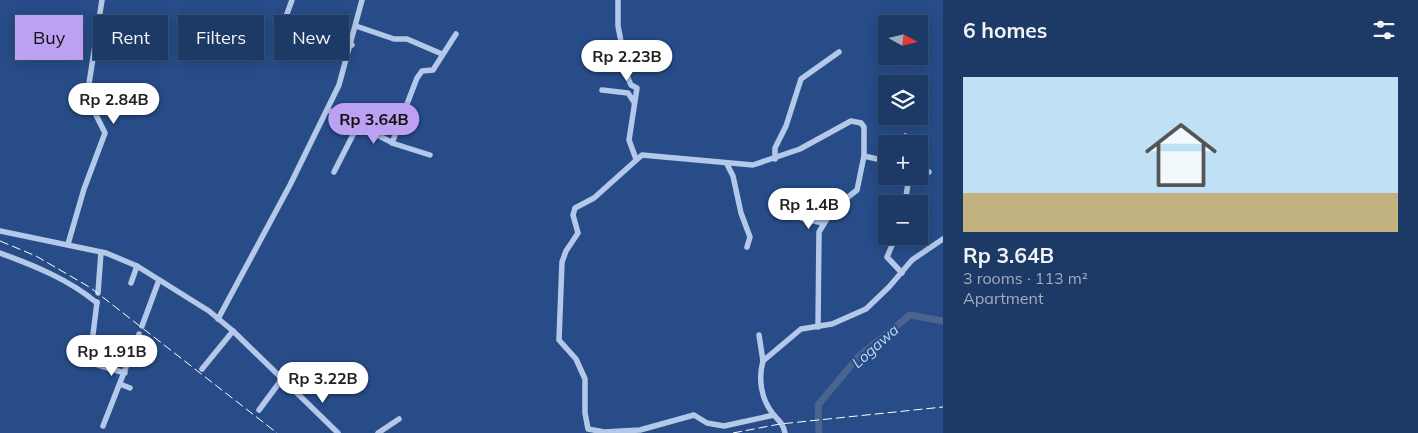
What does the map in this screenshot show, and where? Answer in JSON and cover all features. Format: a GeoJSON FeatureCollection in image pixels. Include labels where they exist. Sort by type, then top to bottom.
{"type":"FeatureCollection","features":[{"type":"Feature","properties":{"kind":"street"},"geometry":{"type":"LineString","coordinates":[[68,244],[84,189],[105,133],[91,105],[88,90],[102,0]]}},
{"type":"Feature","properties":{"kind":"street"},"geometry":{"type":"LineString","coordinates":[[292,0],[284,22],[286,29],[316,38],[352,45]]}},
{"type":"Feature","properties":{"kind":"street"},"geometry":{"type":"LineString","coordinates":[[218,319],[252,258],[328,110],[341,81],[352,45],[362,0]]}},
{"type":"Feature","properties":{"kind":"street"},"geometry":{"type":"LineString","coordinates":[[618,0],[618,26],[628,78],[631,85],[637,88],[629,140],[636,159]]}},
{"type":"Feature","properties":{"kind":"street"},"geometry":{"type":"LineString","coordinates":[[356,26],[394,39],[410,40],[442,54]]}},
{"type":"Feature","properties":{"kind":"street"},"geometry":{"type":"LineString","coordinates":[[392,142],[417,78],[422,71],[433,70],[456,34]]}},
{"type":"Feature","properties":{"kind":"street"},"geometry":{"type":"LineString","coordinates":[[775,158],[774,148],[788,121],[802,80],[839,52]]}},
{"type":"Feature","properties":{"kind":"street"},"geometry":{"type":"LineString","coordinates":[[602,90],[628,93],[634,102]]}},
{"type":"Feature","properties":{"kind":"street"},"geometry":{"type":"LineString","coordinates":[[328,110],[392,142],[430,155]]}},
{"type":"Feature","properties":{"kind":"street"},"geometry":{"type":"LineString","coordinates":[[774,415],[724,426],[707,423],[694,415],[640,430],[604,432],[588,429],[585,413],[585,379],[576,359],[559,342],[561,268],[566,251],[578,233],[573,215],[575,208],[600,193],[636,159],[649,154],[727,164],[753,165],[800,149],[842,124],[853,120],[864,127],[864,156],[857,190],[833,209],[823,223],[818,240],[818,324]]}},
{"type":"Feature","properties":{"kind":"street"},"geometry":{"type":"LineString","coordinates":[[334,172],[358,125]]}},
{"type":"Feature","properties":{"kind":"street"},"geometry":{"type":"LineString","coordinates":[[864,156],[878,159]]}},
{"type":"Feature","properties":{"kind":"street"},"geometry":{"type":"LineString","coordinates":[[727,164],[733,176],[741,213],[750,237],[747,247]]}},
{"type":"Feature","properties":{"kind":"street"},"geometry":{"type":"LineString","coordinates":[[801,218],[823,223]]}},
{"type":"Feature","properties":{"kind":"street"},"geometry":{"type":"LineString","coordinates":[[0,231],[101,252],[126,260],[137,266],[218,319],[233,331],[338,433]]}},
{"type":"Feature","properties":{"kind":"street"},"geometry":{"type":"LineString","coordinates":[[763,361],[798,330],[818,324],[836,323],[866,309],[889,287],[900,271],[922,252],[943,238]]}},
{"type":"Feature","properties":{"kind":"street"},"geometry":{"type":"LineString","coordinates":[[892,245],[887,257],[900,271]]}},
{"type":"Feature","properties":{"kind":"street"},"geometry":{"type":"LineString","coordinates":[[98,293],[101,252]]}},
{"type":"Feature","properties":{"kind":"street"},"geometry":{"type":"LineString","coordinates":[[0,253],[25,262],[97,302],[90,359],[98,365],[125,372]]}},
{"type":"Feature","properties":{"kind":"street"},"geometry":{"type":"LineString","coordinates":[[131,283],[137,266]]}},
{"type":"Feature","properties":{"kind":"street"},"geometry":{"type":"LineString","coordinates":[[142,326],[159,280]]}},
{"type":"Feature","properties":{"kind":"street"},"geometry":{"type":"LineString","coordinates":[[202,369],[233,331]]}},
{"type":"Feature","properties":{"kind":"street"},"geometry":{"type":"LineString","coordinates":[[103,426],[139,334]]}},
{"type":"Feature","properties":{"kind":"street"},"geometry":{"type":"LineString","coordinates":[[759,335],[763,361],[762,390],[774,415],[782,422],[786,433]]}},
{"type":"Feature","properties":{"kind":"street"},"geometry":{"type":"LineString","coordinates":[[259,410],[282,379]]}},
{"type":"Feature","properties":{"kind":"street"},"geometry":{"type":"LineString","coordinates":[[120,384],[130,388]]}},
{"type":"Feature","properties":{"kind":"street"},"geometry":{"type":"LineString","coordinates":[[378,433],[399,419]]}},
{"type":"Feature","properties":{"kind":"waterway","name":"Logawa"},"geometry":{"type":"LineString","coordinates":[[819,433],[818,405],[858,357],[910,315],[943,321]]}},
{"type":"Feature","properties":{"kind":"railway"},"geometry":{"type":"LineString","coordinates":[[0,241],[36,256],[91,288],[277,433]]}},
{"type":"Feature","properties":{"kind":"railway"},"geometry":{"type":"LineString","coordinates":[[733,433],[780,424],[943,407]]}}]}
